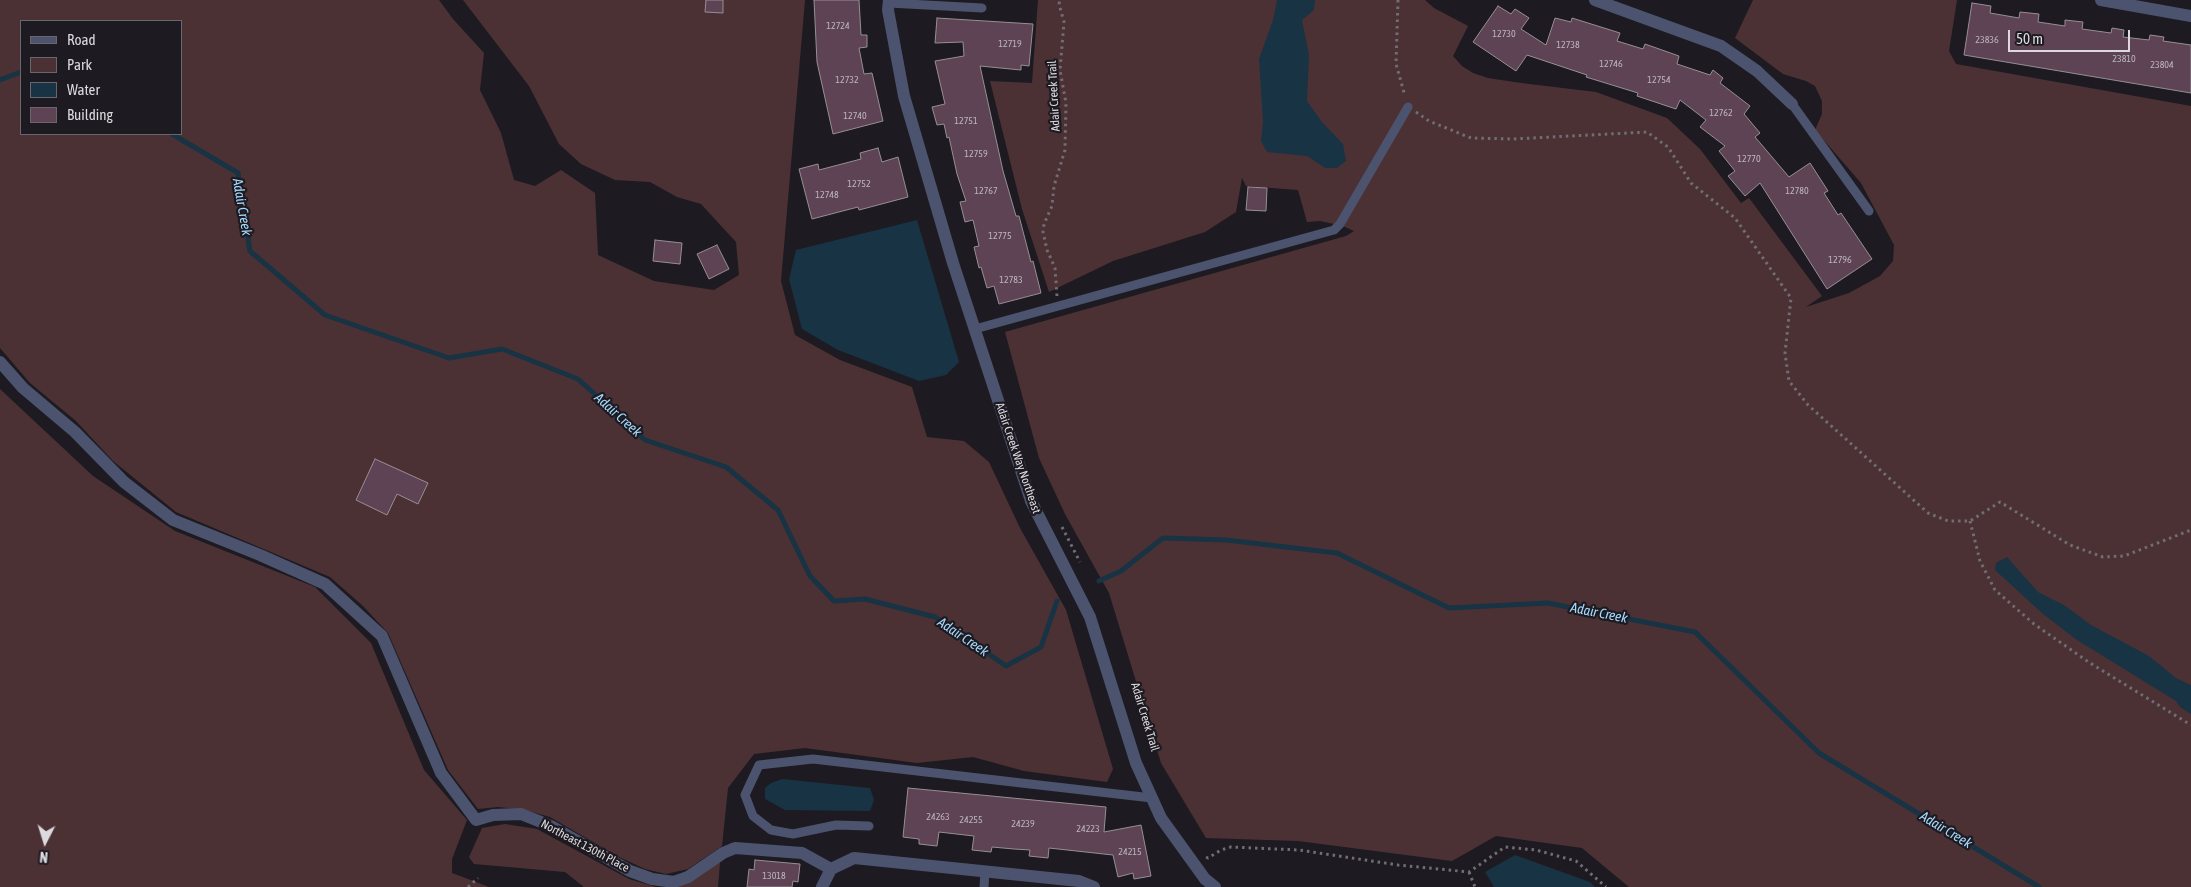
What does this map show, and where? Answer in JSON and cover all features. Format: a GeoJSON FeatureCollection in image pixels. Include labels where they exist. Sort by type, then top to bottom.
{"type":"FeatureCollection","features":[{"type":"Feature","properties":{"kind":"street"},"geometry":{"type":"LineString","coordinates":[[1595,0],[1721,46],[1757,71],[1792,104]]}},
{"type":"Feature","properties":{"kind":"street"},"geometry":{"type":"LineString","coordinates":[[2101,0],[2191,16]]}},
{"type":"Feature","properties":{"kind":"street","name":"Adair Creek Way Northeast"},"geometry":{"type":"LineString","coordinates":[[889,2],[904,96],[974,329],[1031,501],[1090,617],[1136,763],[1161,818],[1205,884]]}},
{"type":"Feature","properties":{"kind":"street","name":"Northeast 130th Place"},"geometry":{"type":"LineString","coordinates":[[0,362],[23,388],[75,432],[124,482],[173,520],[260,555],[325,584],[382,636],[441,773],[476,820],[493,814],[522,814],[551,826],[630,871],[652,879],[674,882],[688,877],[723,853],[735,848],[802,853],[831,869]]}},
{"type":"Feature","properties":{"kind":"street"},"geometry":{"type":"LineString","coordinates":[[822,887],[831,869],[854,858],[1079,881],[1094,887]]}},
{"type":"Feature","properties":{"kind":"lane"},"geometry":{"type":"LineString","coordinates":[[889,2],[982,8]]}},
{"type":"Feature","properties":{"kind":"lane"},"geometry":{"type":"LineString","coordinates":[[1792,104],[1869,211]]}},
{"type":"Feature","properties":{"kind":"lane"},"geometry":{"type":"LineString","coordinates":[[974,329],[1334,230],[1340,224],[1408,107]]}},
{"type":"Feature","properties":{"kind":"lane"},"geometry":{"type":"LineString","coordinates":[[869,826],[836,825],[793,834],[771,830],[753,816],[745,795],[759,765],[813,759],[1152,798]]}},
{"type":"Feature","properties":{"kind":"lane"},"geometry":{"type":"LineString","coordinates":[[984,887],[985,872]]}},
{"type":"Feature","properties":{"kind":"path","name":"Adair Creek Trail"},"geometry":{"type":"LineString","coordinates":[[1059,306],[1055,268],[1043,232],[1044,224],[1052,206],[1054,186],[1065,150],[1066,103],[1060,70],[1064,22],[1059,4],[1060,0]]}},
{"type":"Feature","properties":{"kind":"path"},"geometry":{"type":"LineString","coordinates":[[1398,0],[1396,64],[1408,107],[1429,121],[1471,138],[1513,139],[1647,132],[1668,147],[1692,183],[1735,218],[1791,298],[1785,353],[1789,381],[1808,405],[1928,513],[1948,521],[1970,521],[2000,502],[2070,545],[2102,557],[2124,556],[2191,530]]}},
{"type":"Feature","properties":{"kind":"path"},"geometry":{"type":"LineString","coordinates":[[1970,521],[1980,561],[1995,590],[2034,624],[2090,663],[2191,725]]}},
{"type":"Feature","properties":{"kind":"path"},"geometry":{"type":"LineString","coordinates":[[1059,522],[1082,568]]}},
{"type":"Feature","properties":{"kind":"path"},"geometry":{"type":"LineString","coordinates":[[1201,851],[1208,858],[1221,850],[1231,847],[1299,850],[1398,865],[1469,872],[1505,847],[1536,850],[1576,861],[1606,887]]}},
{"type":"Feature","properties":{"kind":"path"},"geometry":{"type":"LineString","coordinates":[[1469,872],[1475,887]]}},
{"type":"Feature","properties":{"kind":"path"},"geometry":{"type":"LineString","coordinates":[[468,887],[478,878]]}},
{"type":"Feature","properties":{"kind":"green space"},"geometry":{"type":"Polygon","coordinates":[[[0,0],[439,0],[453,19],[484,53],[480,90],[501,133],[514,180],[535,186],[561,170],[595,193],[598,255],[654,281],[714,290],[739,275],[736,242],[701,204],[677,197],[650,182],[615,180],[581,164],[559,144],[529,86],[463,0],[805,0],[781,281],[795,335],[840,360],[912,387],[927,437],[964,441],[989,462],[1020,528],[1066,610],[1113,769],[1107,782],[1024,771],[973,757],[917,763],[805,748],[754,754],[728,788],[722,846],[688,869],[666,874],[645,869],[617,856],[550,817],[525,810],[498,807],[478,809],[448,770],[388,633],[363,606],[330,577],[176,512],[113,461],[76,421],[30,383],[0,348],[0,0]]]}},
{"type":"Feature","properties":{"kind":"green space"},"geometry":{"type":"Polygon","coordinates":[[[1038,0],[1425,0],[1434,8],[1468,26],[1453,56],[1462,66],[1473,73],[1488,78],[1596,92],[1667,118],[1700,149],[1741,203],[1749,198],[1822,296],[1806,307],[1849,293],[1880,276],[1893,261],[1894,245],[1861,183],[1815,130],[1822,114],[1822,101],[1815,86],[1806,81],[1783,74],[1735,38],[1753,0],[1957,0],[1949,51],[1956,64],[2191,106],[2191,887],[1629,887],[1582,848],[1496,836],[1452,861],[1298,841],[1206,838],[1161,763],[1109,593],[1065,514],[1039,458],[1005,332],[1346,236],[1354,231],[1343,226],[1320,221],[1307,222],[1298,190],[1246,186],[1242,178],[1236,212],[1205,232],[1113,261],[1049,292],[1022,209],[990,81],[1032,83],[1038,0]]]}},
{"type":"Feature","properties":{"kind":"green space"},"geometry":{"type":"Polygon","coordinates":[[[0,389],[93,476],[175,531],[315,587],[371,643],[424,770],[467,820],[452,859],[452,873],[489,887],[0,887],[0,389]]]}},
{"type":"Feature","properties":{"kind":"green space"},"geometry":{"type":"Polygon","coordinates":[[[505,824],[537,829],[629,879],[656,887],[584,887],[565,872],[474,864],[469,857],[482,828],[505,824]]]}},
{"type":"Feature","properties":{"kind":"green space"},"geometry":{"type":"Polygon","coordinates":[[[720,862],[718,887],[665,887],[720,862]]]}},
{"type":"Feature","properties":{"kind":"water"},"geometry":{"type":"Polygon","coordinates":[[[1277,0],[1315,0],[1314,10],[1302,20],[1309,55],[1307,101],[1322,122],[1343,144],[1346,161],[1337,168],[1325,168],[1307,156],[1267,152],[1261,141],[1263,122],[1259,59],[1273,20],[1277,0]]]}},
{"type":"Feature","properties":{"kind":"water"},"geometry":{"type":"Polygon","coordinates":[[[917,220],[959,362],[946,375],[919,381],[838,350],[802,329],[789,279],[796,250],[917,220]]]}},
{"type":"Feature","properties":{"kind":"water"},"geometry":{"type":"Polygon","coordinates":[[[2007,557],[2038,592],[2064,605],[2091,625],[2149,656],[2176,678],[2191,685],[2191,714],[2180,707],[2176,701],[2077,640],[2043,614],[1995,570],[1996,563],[2007,557]]]}},
{"type":"Feature","properties":{"kind":"water"},"geometry":{"type":"Polygon","coordinates":[[[782,779],[870,788],[874,800],[870,811],[785,810],[765,799],[765,788],[771,783],[782,779]]]}},
{"type":"Feature","properties":{"kind":"water"},"geometry":{"type":"Polygon","coordinates":[[[1515,855],[1590,882],[1595,887],[1494,887],[1485,872],[1515,855]]]}},
{"type":"Feature","properties":{"kind":"building"},"geometry":{"type":"Polygon","coordinates":[[[706,0],[723,0],[723,13],[705,12],[706,0]]]}},
{"type":"Feature","properties":{"kind":"building"},"geometry":{"type":"Polygon","coordinates":[[[814,0],[859,0],[861,35],[867,35],[867,47],[859,48],[864,74],[872,73],[883,121],[833,134],[817,62],[814,0]]]}},
{"type":"Feature","properties":{"kind":"building"},"geometry":{"type":"Polygon","coordinates":[[[1972,3],[1991,6],[1990,13],[2019,18],[2020,12],[2039,14],[2038,22],[2065,26],[2065,20],[2083,22],[2082,29],[2111,33],[2112,28],[2124,30],[2123,37],[2149,40],[2150,35],[2164,37],[2163,41],[2191,45],[2191,93],[1964,55],[1972,3]]]}},
{"type":"Feature","properties":{"kind":"building"},"geometry":{"type":"Polygon","coordinates":[[[1498,6],[1511,14],[1515,9],[1529,18],[1521,29],[1546,45],[1555,18],[1571,22],[1572,18],[1620,33],[1617,41],[1643,49],[1645,44],[1679,56],[1677,64],[1710,75],[1713,70],[1723,78],[1720,83],[1750,106],[1744,114],[1760,133],[1755,137],[1789,177],[1810,163],[1828,191],[1824,193],[1838,215],[1841,213],[1872,259],[1827,289],[1760,183],[1745,196],[1728,176],[1735,171],[1719,151],[1725,146],[1700,127],[1706,120],[1680,100],[1676,109],[1637,96],[1638,93],[1586,77],[1587,75],[1527,55],[1516,71],[1473,42],[1498,6]]]}},
{"type":"Feature","properties":{"kind":"building"},"geometry":{"type":"Polygon","coordinates":[[[937,18],[1033,24],[1029,66],[1021,65],[1021,70],[980,66],[1003,171],[1016,216],[1019,216],[1041,293],[999,304],[994,286],[987,288],[981,267],[979,268],[974,247],[979,246],[973,220],[965,222],[960,202],[966,201],[957,174],[949,137],[947,138],[944,124],[937,125],[932,107],[945,104],[935,61],[964,56],[963,42],[935,43],[937,18]]]}},
{"type":"Feature","properties":{"kind":"building"},"geometry":{"type":"Polygon","coordinates":[[[878,148],[882,162],[898,157],[908,197],[859,210],[858,207],[812,219],[799,169],[818,164],[819,170],[861,159],[860,153],[878,148]]]}},
{"type":"Feature","properties":{"kind":"building"},"geometry":{"type":"Polygon","coordinates":[[[1248,187],[1267,188],[1266,211],[1246,210],[1248,187]]]}},
{"type":"Feature","properties":{"kind":"building"},"geometry":{"type":"Polygon","coordinates":[[[655,240],[682,243],[680,264],[653,261],[655,240]]]}},
{"type":"Feature","properties":{"kind":"building"},"geometry":{"type":"Polygon","coordinates":[[[717,245],[729,269],[709,279],[697,254],[717,245]]]}},
{"type":"Feature","properties":{"kind":"building"},"geometry":{"type":"Polygon","coordinates":[[[375,459],[428,483],[418,504],[397,494],[387,515],[356,500],[375,459]]]}},
{"type":"Feature","properties":{"kind":"building"},"geometry":{"type":"Polygon","coordinates":[[[908,788],[1106,807],[1104,832],[1141,825],[1151,876],[1134,879],[1133,873],[1118,877],[1113,855],[1049,848],[1048,858],[1029,856],[1030,850],[992,847],[991,852],[972,850],[974,836],[939,832],[937,846],[919,844],[919,839],[903,837],[908,788]]]}},
{"type":"Feature","properties":{"kind":"building"},"geometry":{"type":"Polygon","coordinates":[[[755,860],[800,864],[798,882],[793,881],[792,887],[747,887],[749,869],[754,870],[755,860]]]}},
{"type":"Feature","properties":{"kind":"waterway","name":"Adair Creek"},"geometry":{"type":"LineString","coordinates":[[0,80],[20,72]]}},
{"type":"Feature","properties":{"kind":"waterway","name":"Adair Creek"},"geometry":{"type":"LineString","coordinates":[[174,135],[238,173],[250,251],[325,315],[449,358],[502,349],[578,379],[645,440],[726,467],[778,510],[810,576],[834,601],[865,599],[935,617],[1006,666],[1041,647],[1057,601]]}},
{"type":"Feature","properties":{"kind":"waterway","name":"Adair Creek"},"geometry":{"type":"LineString","coordinates":[[1099,581],[1121,571],[1163,538],[1226,540],[1337,553],[1449,608],[1548,603],[1695,632],[1819,753],[2039,887]]}}]}
